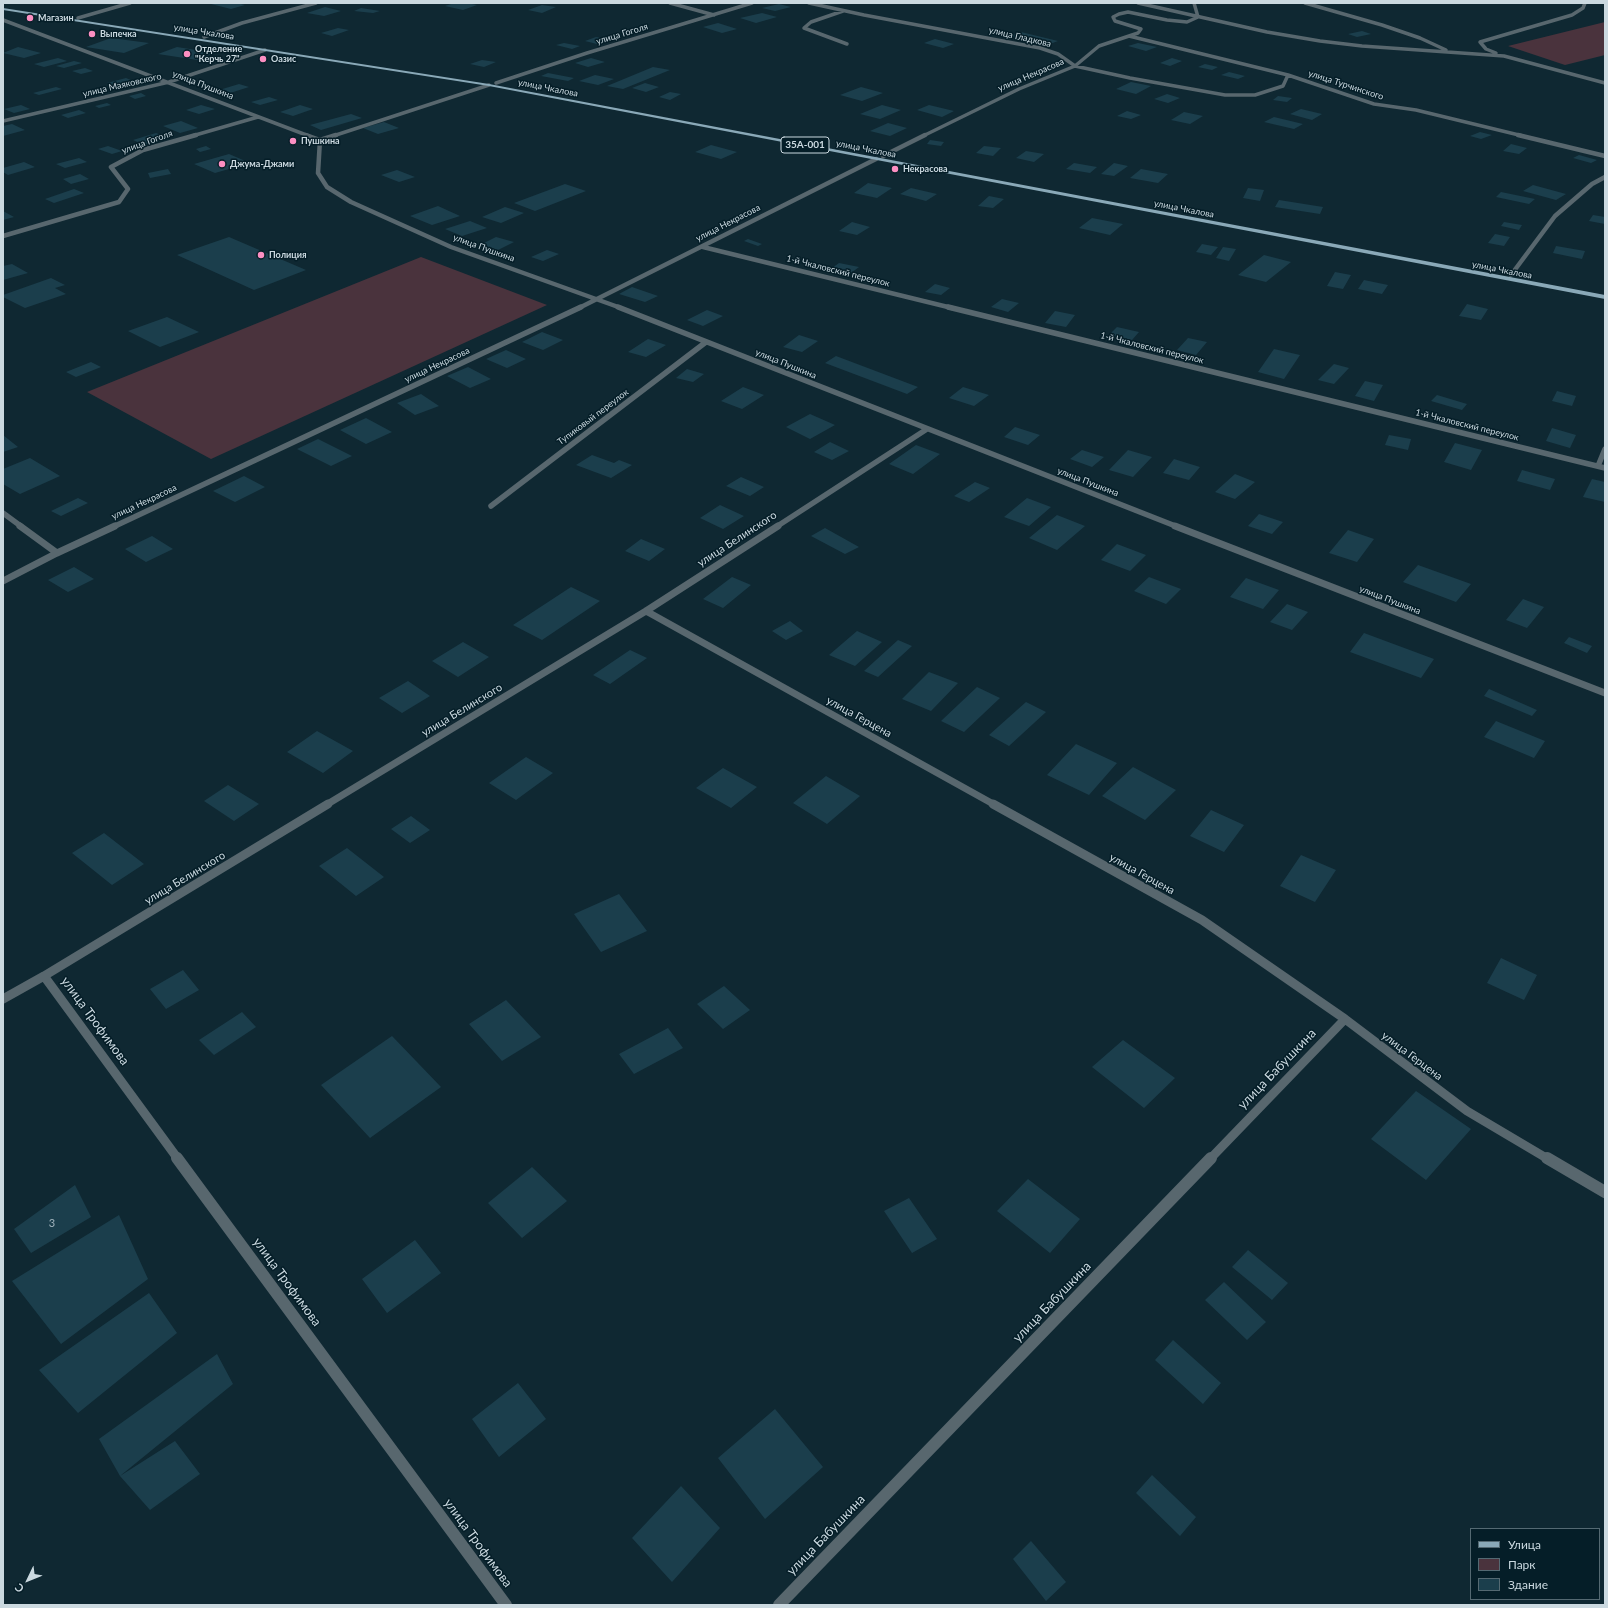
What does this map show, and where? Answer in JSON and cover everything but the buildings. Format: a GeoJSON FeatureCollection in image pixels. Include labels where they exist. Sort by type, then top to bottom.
{"type":"FeatureCollection","features":[{"type":"Feature","properties":{"kind":"main road","name":"улица Чкалова"},"geometry":{"type":"LineString","coordinates":[[3,6],[496,83],[883,156],[1509,277],[1605,297]]}},
{"type":"Feature","properties":{"kind":"main road","name":"улица Чкалова"},"geometry":{"type":"LineString","coordinates":[[3,9],[489,85],[1509,277],[1605,292]]}},
{"type":"Feature","properties":{"kind":"main road"},"geometry":{"type":"LineString","coordinates":[[70,20],[78,18]]}},
{"type":"Feature","properties":{"kind":"main road"},"geometry":{"type":"LineString","coordinates":[[197,39],[204,37]]}},
{"type":"Feature","properties":{"kind":"main road"},"geometry":{"type":"LineString","coordinates":[[265,50],[272,47]]}},
{"type":"Feature","properties":{"kind":"main road"},"geometry":{"type":"LineString","coordinates":[[489,85],[496,83]]}},
{"type":"Feature","properties":{"kind":"main road"},"geometry":{"type":"LineString","coordinates":[[876,159],[883,156]]}},
{"type":"Feature","properties":{"kind":"street"},"geometry":{"type":"LineString","coordinates":[[78,18],[130,3]]}},
{"type":"Feature","properties":{"kind":"street"},"geometry":{"type":"LineString","coordinates":[[204,37],[242,23],[316,3]]}},
{"type":"Feature","properties":{"kind":"street"},"geometry":{"type":"LineString","coordinates":[[670,3],[714,15]]}},
{"type":"Feature","properties":{"kind":"street","name":"улица Гоголя"},"geometry":{"type":"LineString","coordinates":[[496,83],[587,53],[752,3]]}},
{"type":"Feature","properties":{"kind":"street","name":"улица Гладкова"},"geometry":{"type":"LineString","coordinates":[[809,3],[1040,48],[1058,54],[1075,66],[1130,78],[1225,95],[1255,95],[1283,86],[1288,76]]}},
{"type":"Feature","properties":{"kind":"street"},"geometry":{"type":"LineString","coordinates":[[1138,3],[1267,32],[1320,41],[1362,46],[1504,56]]}},
{"type":"Feature","properties":{"kind":"street"},"geometry":{"type":"LineString","coordinates":[[1194,3],[1198,17]]}},
{"type":"Feature","properties":{"kind":"street"},"geometry":{"type":"LineString","coordinates":[[1305,3],[1420,38],[1450,52]]}},
{"type":"Feature","properties":{"kind":"street"},"geometry":{"type":"LineString","coordinates":[[1586,3],[1584,8],[1572,15],[1480,42],[1486,49],[1504,56],[1605,83]]}},
{"type":"Feature","properties":{"kind":"street"},"geometry":{"type":"LineString","coordinates":[[844,11],[812,22],[804,28],[847,44]]}},
{"type":"Feature","properties":{"kind":"street"},"geometry":{"type":"LineString","coordinates":[[1129,36],[1138,33],[1141,29],[1115,21],[1113,17],[1128,12],[1167,20],[1187,22],[1198,17]]}},
{"type":"Feature","properties":{"kind":"street","name":"улица Пушкина"},"geometry":{"type":"LineString","coordinates":[[3,20],[320,140],[318,173],[327,187],[351,202],[451,247],[598,299],[1605,693]]}},
{"type":"Feature","properties":{"kind":"street","name":"улица Некрасова"},"geometry":{"type":"LineString","coordinates":[[883,156],[951,120],[1019,89],[1075,66],[1099,46],[1129,36]]}},
{"type":"Feature","properties":{"kind":"street","name":"улица Турчинского"},"geometry":{"type":"LineString","coordinates":[[1129,36],[1288,76],[1374,104],[1416,110],[1605,156]]}},
{"type":"Feature","properties":{"kind":"street","name":"улица Маяковского"},"geometry":{"type":"LineString","coordinates":[[3,122],[169,82],[265,50]]}},
{"type":"Feature","properties":{"kind":"street"},"geometry":{"type":"LineString","coordinates":[[320,140],[489,85]]}},
{"type":"Feature","properties":{"kind":"street","name":"улица Гоголя"},"geometry":{"type":"LineString","coordinates":[[3,236],[119,202],[128,189],[111,167],[120,161],[150,148],[258,117]]}},
{"type":"Feature","properties":{"kind":"street","name":"улица Некрасова"},"geometry":{"type":"LineString","coordinates":[[3,581],[57,553],[598,299],[876,159]]}},
{"type":"Feature","properties":{"kind":"street"},"geometry":{"type":"LineString","coordinates":[[1509,277],[1555,216],[1592,184],[1605,177]]}},
{"type":"Feature","properties":{"kind":"street","name":"1-й Чкаловский переулок"},"geometry":{"type":"LineString","coordinates":[[703,247],[1605,468]]}},
{"type":"Feature","properties":{"kind":"street","name":"Тупиковый переулок"},"geometry":{"type":"LineString","coordinates":[[491,506],[706,342]]}},
{"type":"Feature","properties":{"kind":"street","name":"улица Белинского"},"geometry":{"type":"LineString","coordinates":[[3,999],[44,976],[646,611],[927,429]]}},
{"type":"Feature","properties":{"kind":"street"},"geometry":{"type":"LineString","coordinates":[[1598,466],[1605,449]]}},
{"type":"Feature","properties":{"kind":"street"},"geometry":{"type":"LineString","coordinates":[[3,513],[57,553]]}},
{"type":"Feature","properties":{"kind":"street","name":"улица Герцена"},"geometry":{"type":"LineString","coordinates":[[646,611],[1202,920],[1345,1019],[1467,1110],[1605,1192]]}},
{"type":"Feature","properties":{"kind":"street","name":"улица Трофимова"},"geometry":{"type":"LineString","coordinates":[[44,976],[506,1605]]}},
{"type":"Feature","properties":{"kind":"street","name":"улица Бабушкина"},"geometry":{"type":"LineString","coordinates":[[779,1605],[1345,1019]]}},
{"type":"Feature","properties":{"kind":"green space"},"geometry":{"type":"Polygon","coordinates":[[[1605,22],[1605,55],[1565,65],[1508,46],[1605,22]]]}},
{"type":"Feature","properties":{"kind":"green space"},"geometry":{"type":"Polygon","coordinates":[[[421,257],[547,305],[211,459],[87,392],[421,257]]]}},
{"type":"Feature","properties":{"kind":"place","name":"Магазин"},"geometry":{"type":"Point","coordinates":[30,18]}},
{"type":"Feature","properties":{"kind":"place","name":"Выпечка"},"geometry":{"type":"Point","coordinates":[92,34]}},
{"type":"Feature","properties":{"kind":"place","name":"Отделение \"Керчь 27\""},"geometry":{"type":"Point","coordinates":[187,54]}},
{"type":"Feature","properties":{"kind":"place","name":"Оазис"},"geometry":{"type":"Point","coordinates":[263,59]}},
{"type":"Feature","properties":{"kind":"place","name":"Пушкина"},"geometry":{"type":"Point","coordinates":[293,141]}},
{"type":"Feature","properties":{"kind":"place","name":"Джума-Джами"},"geometry":{"type":"Point","coordinates":[222,164]}},
{"type":"Feature","properties":{"kind":"place","name":"Некрасова"},"geometry":{"type":"Point","coordinates":[895,169]}},
{"type":"Feature","properties":{"kind":"place","name":"Полиция"},"geometry":{"type":"Point","coordinates":[261,255]}}]}
